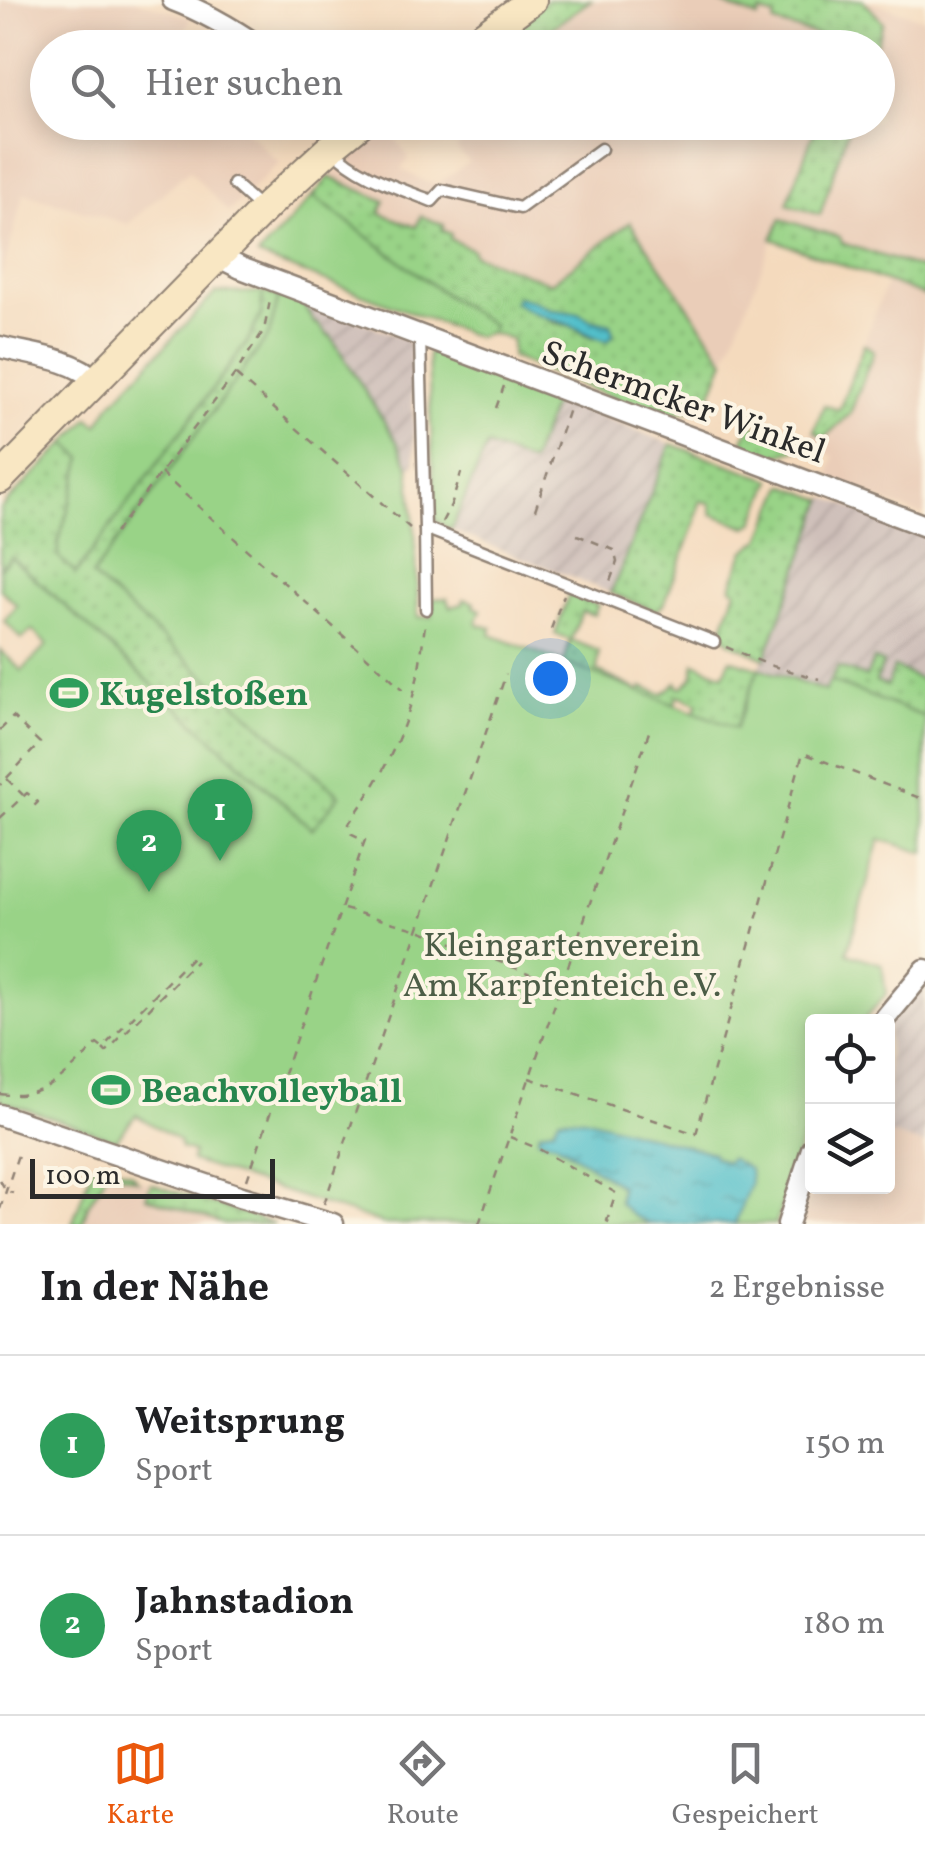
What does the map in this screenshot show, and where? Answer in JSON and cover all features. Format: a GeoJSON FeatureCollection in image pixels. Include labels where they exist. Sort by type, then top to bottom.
{"type":"FeatureCollection","features":[{"type":"Feature","properties":{"kind":"main road"},"geometry":{"type":"LineString","coordinates":[[491,30],[532,0]]}},
{"type":"Feature","properties":{"kind":"main road"},"geometry":{"type":"LineString","coordinates":[[0,479],[337,140]]}},
{"type":"Feature","properties":{"kind":"street"},"geometry":{"type":"LineString","coordinates":[[173,0],[236,30]]}},
{"type":"Feature","properties":{"kind":"street","name":"Schermcker Winkel"},"geometry":{"type":"LineString","coordinates":[[219,257],[925,526]]}},
{"type":"Feature","properties":{"kind":"street"},"geometry":{"type":"LineString","coordinates":[[0,347],[73,366],[96,381]]}},
{"type":"Feature","properties":{"kind":"street"},"geometry":{"type":"LineString","coordinates":[[889,1014],[925,970]]}},
{"type":"Feature","properties":{"kind":"street"},"geometry":{"type":"LineString","coordinates":[[0,1116],[326,1222]]}},
{"type":"Feature","properties":{"kind":"street"},"geometry":{"type":"LineString","coordinates":[[788,1224],[805,1171]]}},
{"type":"Feature","properties":{"kind":"lane"},"geometry":{"type":"LineString","coordinates":[[344,140],[341,159],[372,178],[432,201],[442,190],[520,208],[601,149]]}},
{"type":"Feature","properties":{"kind":"lane"},"geometry":{"type":"LineString","coordinates":[[234,184],[264,211]]}},
{"type":"Feature","properties":{"kind":"lane"},"geometry":{"type":"LineString","coordinates":[[420,336],[431,530],[426,608]]}},
{"type":"Feature","properties":{"kind":"lane"},"geometry":{"type":"LineString","coordinates":[[431,530],[714,642]]}},
{"type":"Feature","properties":{"kind":"path"},"geometry":{"type":"LineString","coordinates":[[115,533],[264,330],[274,280]]}},
{"type":"Feature","properties":{"kind":"path"},"geometry":{"type":"LineString","coordinates":[[496,408],[510,371]]}},
{"type":"Feature","properties":{"kind":"path"},"geometry":{"type":"LineString","coordinates":[[235,374],[410,528]]}},
{"type":"Feature","properties":{"kind":"path"},"geometry":{"type":"LineString","coordinates":[[535,510],[573,393]]}},
{"type":"Feature","properties":{"kind":"path"},"geometry":{"type":"LineString","coordinates":[[161,473],[403,689]]}},
{"type":"Feature","properties":{"kind":"path"},"geometry":{"type":"LineString","coordinates":[[431,530],[452,503],[462,473]]}},
{"type":"Feature","properties":{"kind":"path"},"geometry":{"type":"LineString","coordinates":[[577,536],[614,550],[617,562],[603,599]]}},
{"type":"Feature","properties":{"kind":"path"},"geometry":{"type":"LineString","coordinates":[[551,629],[568,584]]}},
{"type":"Feature","properties":{"kind":"path"},"geometry":{"type":"LineString","coordinates":[[242,1196],[365,840],[350,833],[349,822],[378,783],[404,726],[416,686],[426,608]]}},
{"type":"Feature","properties":{"kind":"path"},"geometry":{"type":"LineString","coordinates":[[714,642],[768,665],[819,679]]}},
{"type":"Feature","properties":{"kind":"path"},"geometry":{"type":"LineString","coordinates":[[326,1222],[506,674]]}},
{"type":"Feature","properties":{"kind":"path"},"geometry":{"type":"LineString","coordinates":[[0,730],[13,717],[40,744],[0,785]]}},
{"type":"Feature","properties":{"kind":"path"},"geometry":{"type":"LineString","coordinates":[[478,1224],[649,732]]}},
{"type":"Feature","properties":{"kind":"path"},"geometry":{"type":"LineString","coordinates":[[529,1078],[696,1134],[803,753],[925,800]]}},
{"type":"Feature","properties":{"kind":"path"},"geometry":{"type":"LineString","coordinates":[[6,778],[24,796]]}},
{"type":"Feature","properties":{"kind":"path"},"geometry":{"type":"LineString","coordinates":[[0,818],[27,793],[38,802],[30,810]]}},
{"type":"Feature","properties":{"kind":"path"},"geometry":{"type":"LineString","coordinates":[[342,909],[419,930],[561,986]]}},
{"type":"Feature","properties":{"kind":"path"},"geometry":{"type":"LineString","coordinates":[[0,1094],[15,1096],[60,1081],[98,1044],[102,1048],[194,958]]}},
{"type":"Feature","properties":{"kind":"path"},"geometry":{"type":"LineString","coordinates":[[509,1137],[539,1149],[616,1193],[607,1221],[614,1224]]}},
{"type":"Feature","properties":{"kind":"path"},"geometry":{"type":"LineString","coordinates":[[0,1208],[20,1152]]}},
{"type":"Feature","properties":{"kind":"path"},"geometry":{"type":"LineString","coordinates":[[0,1180],[6,1191],[13,1193]]}},
{"type":"Feature","properties":{"kind":"shaded area"},"geometry":{"type":"Polygon","coordinates":[[[0,0],[134,0],[191,18],[186,28],[179,30],[30,30],[30,140],[256,140],[279,163],[228,212],[189,170],[128,224],[24,193],[0,282],[0,0]]]}},
{"type":"Feature","properties":{"kind":"shaded area"},"geometry":{"type":"Polygon","coordinates":[[[566,0],[863,0],[925,19],[925,513],[921,515],[829,480],[834,456],[807,446],[824,405],[839,410],[895,260],[841,243],[840,237],[781,219],[706,408],[511,357],[512,339],[490,333],[492,325],[313,196],[329,177],[374,140],[396,140],[409,158],[401,169],[437,184],[469,162],[456,148],[467,140],[895,140],[895,30],[525,30],[566,0]]]}},
{"type":"Feature","properties":{"kind":"shaded area"},"geometry":{"type":"Polygon","coordinates":[[[302,302],[404,338],[411,346],[415,464],[409,467],[331,335],[315,325],[302,302]]]}},
{"type":"Feature","properties":{"kind":"shaded area"},"geometry":{"type":"Polygon","coordinates":[[[555,399],[671,444],[611,593],[451,530],[487,446],[531,462],[555,399]]]}},
{"type":"Feature","properties":{"kind":"shaded area"},"geometry":{"type":"Polygon","coordinates":[[[825,497],[925,534],[925,717],[829,681],[826,691],[759,668],[825,497]]]}},
{"type":"Feature","properties":{"kind":"shaded area"},"geometry":{"type":"Polygon","coordinates":[[[925,981],[925,1145],[895,1135],[895,1015],[925,981]]]}},
{"type":"Feature","properties":{"kind":"shaded area"},"geometry":{"type":"Polygon","coordinates":[[[895,1135],[925,1145],[925,1224],[801,1224],[810,1194],[895,1194],[895,1135]]]}},
{"type":"Feature","properties":{"kind":"shaded area"},"geometry":{"type":"Polygon","coordinates":[[[93,1165],[274,1224],[72,1224],[93,1165]]]}},
{"type":"Feature","properties":{"kind":"green space"},"geometry":{"type":"Polygon","coordinates":[[[546,0],[591,0],[549,30],[505,30],[546,0]]]}},
{"type":"Feature","properties":{"kind":"green space"},"geometry":{"type":"Polygon","coordinates":[[[712,0],[863,0],[883,22],[880,30],[799,30],[774,23],[775,17],[760,12],[758,18],[712,0]]]}},
{"type":"Feature","properties":{"kind":"green space"},"geometry":{"type":"Polygon","coordinates":[[[811,140],[844,140],[820,215],[787,204],[811,140]]]}},
{"type":"Feature","properties":{"kind":"green space"},"geometry":{"type":"Polygon","coordinates":[[[329,177],[385,201],[380,213],[416,227],[421,216],[444,225],[442,230],[451,234],[450,239],[473,250],[473,254],[551,283],[630,222],[725,360],[706,408],[655,415],[511,357],[512,339],[490,333],[492,325],[313,196],[329,177]],[[517,297],[554,323],[569,325],[593,339],[596,320],[551,310],[517,297]]]}},
{"type":"Feature","properties":{"kind":"green space"},"geometry":{"type":"Polygon","coordinates":[[[313,196],[451,299],[493,325],[490,333],[477,337],[258,256],[313,196]]]}},
{"type":"Feature","properties":{"kind":"green space"},"geometry":{"type":"Polygon","coordinates":[[[781,219],[925,270],[925,296],[772,239],[781,219]]]}},
{"type":"Feature","properties":{"kind":"green space"},"geometry":{"type":"Polygon","coordinates":[[[263,292],[279,296],[269,335],[93,576],[341,794],[312,830],[12,558],[0,568],[0,509],[66,443],[83,458],[58,544],[76,573],[248,341],[261,315],[263,292]]]}},
{"type":"Feature","properties":{"kind":"green space"},"geometry":{"type":"Polygon","coordinates":[[[263,292],[261,314],[248,341],[76,573],[58,557],[58,544],[83,458],[66,443],[89,418],[98,425],[110,405],[215,293],[263,292]]]}},
{"type":"Feature","properties":{"kind":"green space","name":"Kleingartenverein Am Karpfenteich e.V."},"geometry":{"type":"Polygon","coordinates":[[[279,296],[302,302],[315,324],[330,335],[397,442],[409,467],[418,617],[432,617],[432,599],[447,598],[451,607],[463,604],[464,599],[481,610],[477,621],[492,628],[491,635],[736,728],[759,668],[825,691],[830,681],[925,717],[925,853],[880,839],[847,953],[882,964],[886,994],[869,1014],[805,1014],[805,1129],[776,1224],[384,1224],[191,1161],[193,1152],[181,1148],[178,1140],[136,1115],[116,1140],[0,1100],[0,650],[22,671],[47,645],[32,630],[22,639],[4,621],[17,605],[0,589],[0,568],[11,557],[312,829],[340,795],[92,576],[269,335],[279,296]]]}},
{"type":"Feature","properties":{"kind":"green space"},"geometry":{"type":"Polygon","coordinates":[[[864,344],[874,351],[850,414],[824,438],[814,431],[824,405],[839,410],[864,344]]]}},
{"type":"Feature","properties":{"kind":"green space"},"geometry":{"type":"Polygon","coordinates":[[[431,349],[555,399],[531,463],[487,446],[451,530],[435,520],[428,355],[431,349]]]}},
{"type":"Feature","properties":{"kind":"green space"},"geometry":{"type":"Polygon","coordinates":[[[751,425],[807,446],[767,459],[752,452],[743,440],[751,425]]]}},
{"type":"Feature","properties":{"kind":"green space"},"geometry":{"type":"Polygon","coordinates":[[[671,444],[772,480],[754,523],[747,527],[712,514],[710,503],[700,501],[664,604],[656,611],[611,593],[671,444]]]}},
{"type":"Feature","properties":{"kind":"green space"},"geometry":{"type":"Polygon","coordinates":[[[784,485],[824,500],[765,658],[731,643],[721,633],[744,552],[761,539],[784,485]]]}},
{"type":"Feature","properties":{"kind":"green space"},"geometry":{"type":"Polygon","coordinates":[[[569,594],[598,605],[594,615],[582,611],[571,640],[599,651],[597,671],[640,691],[642,687],[663,694],[677,682],[678,687],[683,687],[692,678],[695,663],[724,675],[730,659],[759,668],[736,728],[694,713],[698,704],[681,696],[674,705],[564,664],[570,640],[555,634],[569,594]]]}},
{"type":"Feature","properties":{"kind":"green space"},"geometry":{"type":"Polygon","coordinates":[[[874,659],[883,663],[876,682],[887,686],[894,667],[925,682],[925,717],[830,681],[838,667],[866,677],[874,659]]]}},
{"type":"Feature","properties":{"kind":"green space"},"geometry":{"type":"Polygon","coordinates":[[[100,1162],[131,1173],[137,1180],[106,1170],[82,1224],[72,1224],[93,1165],[100,1162]]]}},
{"type":"Feature","properties":{"kind":"green space"},"geometry":{"type":"Polygon","coordinates":[[[151,1184],[274,1224],[224,1224],[146,1197],[151,1184]]]}},
{"type":"Feature","properties":{"kind":"water"},"geometry":{"type":"Polygon","coordinates":[[[517,297],[551,310],[578,313],[611,324],[613,335],[608,341],[597,338],[527,310],[514,302],[517,297]]]}},
{"type":"Feature","properties":{"kind":"water"},"geometry":{"type":"Polygon","coordinates":[[[559,1118],[584,1118],[713,1153],[726,1162],[730,1158],[749,1169],[750,1183],[735,1224],[651,1224],[633,1216],[619,1203],[620,1186],[555,1142],[538,1139],[539,1132],[554,1128],[559,1118]]]}},
{"type":"Feature","properties":{"kind":"place","name":"Kugelstoßen"},"geometry":{"type":"Point","coordinates":[69,693]}},
{"type":"Feature","properties":{"kind":"place","name":"Weitsprung"},"geometry":{"type":"Point","coordinates":[220,861]}},
{"type":"Feature","properties":{"kind":"place","name":"Jahnstadion"},"geometry":{"type":"Point","coordinates":[149,892]}},
{"type":"Feature","properties":{"kind":"place","name":"Beachvolleyball"},"geometry":{"type":"Point","coordinates":[111,1090]}}]}
